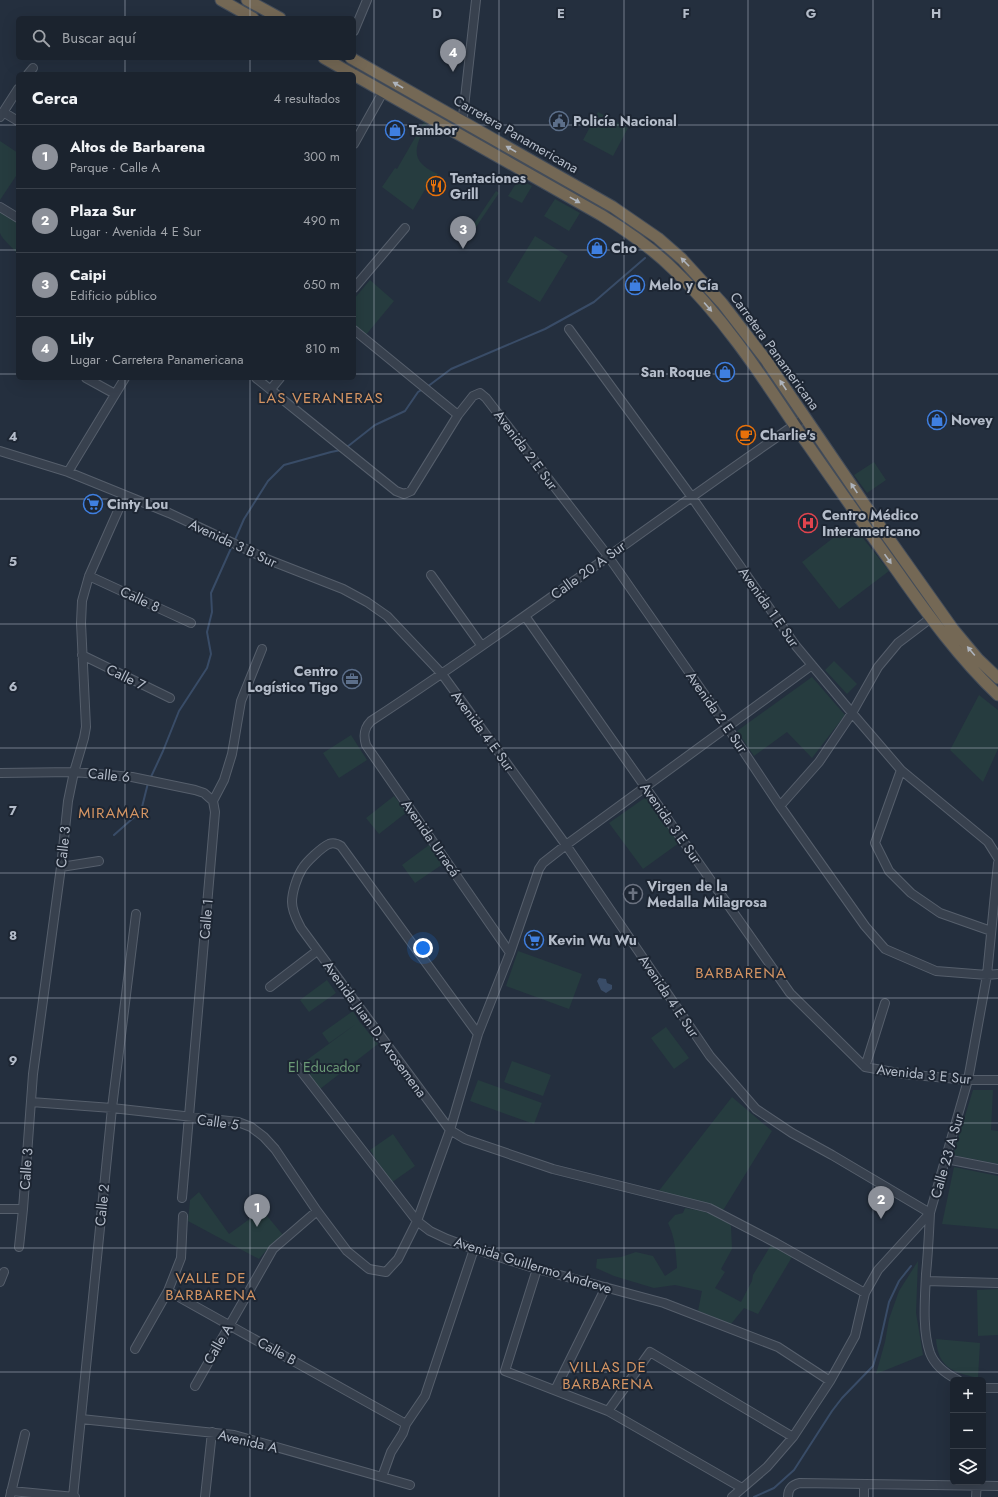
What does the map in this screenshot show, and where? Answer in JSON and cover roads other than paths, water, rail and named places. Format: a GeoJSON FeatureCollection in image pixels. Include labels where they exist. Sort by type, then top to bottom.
{"type":"FeatureCollection","features":[{"type":"Feature","properties":{"kind":"highway"},"geometry":{"type":"LineString","coordinates":[[221,0],[250,16]]}},
{"type":"Feature","properties":{"kind":"highway"},"geometry":{"type":"LineString","coordinates":[[248,0],[276,16]]}},
{"type":"Feature","properties":{"kind":"highway","name":"Carretera Panamericana"},"geometry":{"type":"LineString","coordinates":[[328,60],[349,72]]}},
{"type":"Feature","properties":{"kind":"highway"},"geometry":{"type":"LineString","coordinates":[[345,60],[348,64],[384,87],[404,103]]}},
{"type":"Feature","properties":{"kind":"highway","name":"Carretera Panamericana"},"geometry":{"type":"LineString","coordinates":[[355,60],[613,207],[658,238],[682,259],[722,303],[766,360],[953,629],[978,659],[998,678]]}},
{"type":"Feature","properties":{"kind":"highway","name":"Carretera Panamericana"},"geometry":{"type":"LineString","coordinates":[[356,76],[602,215],[641,242],[661,258],[687,283],[741,347],[794,425],[931,618],[959,654],[998,695]]}},
{"type":"Feature","properties":{"kind":"street"},"geometry":{"type":"LineString","coordinates":[[356,26],[367,0]]}},
{"type":"Feature","properties":{"kind":"street"},"geometry":{"type":"LineString","coordinates":[[461,120],[463,116],[476,0]]}},
{"type":"Feature","properties":{"kind":"street"},"geometry":{"type":"LineString","coordinates":[[16,92],[2,114],[16,120]]}},
{"type":"Feature","properties":{"kind":"street"},"geometry":{"type":"LineString","coordinates":[[356,141],[384,92]]}},
{"type":"Feature","properties":{"kind":"street"},"geometry":{"type":"LineString","coordinates":[[0,207],[16,217]]}},
{"type":"Feature","properties":{"kind":"street"},"geometry":{"type":"LineString","coordinates":[[356,286],[405,228]]}},
{"type":"Feature","properties":{"kind":"street","name":"Avenida 1 E Sur"},"geometry":{"type":"LineString","coordinates":[[569,329],[691,496],[796,646],[901,770],[988,842],[998,858]]}},
{"type":"Feature","properties":{"kind":"street"},"geometry":{"type":"LineString","coordinates":[[259,380],[396,492],[404,494],[411,490],[458,415],[356,332]]}},
{"type":"Feature","properties":{"kind":"street"},"geometry":{"type":"LineString","coordinates":[[90,380],[115,394]]}},
{"type":"Feature","properties":{"kind":"street"},"geometry":{"type":"LineString","coordinates":[[68,472],[124,380]]}},
{"type":"Feature","properties":{"kind":"street"},"geometry":{"type":"LineString","coordinates":[[271,389],[278,380]]}},
{"type":"Feature","properties":{"kind":"street","name":"Avenida 2 E Sur"},"geometry":{"type":"LineString","coordinates":[[458,415],[473,396],[480,393],[486,398],[608,556],[728,728],[780,806],[865,926],[885,949],[936,971],[988,975],[998,974]]}},
{"type":"Feature","properties":{"kind":"street","name":"Calle 20 A Sur"},"geometry":{"type":"LineString","coordinates":[[370,721],[442,674],[691,496],[806,417]]}},
{"type":"Feature","properties":{"kind":"street","name":"Avenida 3 B Sur"},"geometry":{"type":"LineString","coordinates":[[0,451],[68,472],[169,513],[269,560],[343,589],[367,602],[387,616],[442,674]]}},
{"type":"Feature","properties":{"kind":"street","name":"Calle 3"},"geometry":{"type":"LineString","coordinates":[[19,1247],[33,1074],[61,867],[68,801],[86,727],[82,656],[82,601],[89,576],[125,495]]}},
{"type":"Feature","properties":{"kind":"street"},"geometry":{"type":"LineString","coordinates":[[431,575],[481,645]]}},
{"type":"Feature","properties":{"kind":"street","name":"Calle 8"},"geometry":{"type":"LineString","coordinates":[[89,576],[191,623]]}},
{"type":"Feature","properties":{"kind":"street","name":"Avenida 3 E Sur"},"geometry":{"type":"LineString","coordinates":[[525,616],[790,993],[865,1067],[904,1074],[968,1080],[998,1080]]}},
{"type":"Feature","properties":{"kind":"street"},"geometry":{"type":"LineString","coordinates":[[780,806],[819,762],[852,713],[878,667],[898,643],[931,618]]}},
{"type":"Feature","properties":{"kind":"street","name":"Calle 1"},"geometry":{"type":"LineString","coordinates":[[182,1198],[215,812],[213,801],[232,754],[241,701],[262,649]]}},
{"type":"Feature","properties":{"kind":"street","name":"Calle 7"},"geometry":{"type":"LineString","coordinates":[[82,656],[170,698]]}},
{"type":"Feature","properties":{"kind":"street"},"geometry":{"type":"LineString","coordinates":[[417,1221],[450,1130],[478,1034],[510,953],[539,869],[543,863],[812,665]]}},
{"type":"Feature","properties":{"kind":"street","name":"Avenida 4 E Sur"},"geometry":{"type":"LineString","coordinates":[[442,674],[566,845],[710,1056],[756,1109],[792,1133],[832,1154],[930,1213]]}},
{"type":"Feature","properties":{"kind":"street","name":"Avenida Urracá"},"geometry":{"type":"LineString","coordinates":[[370,721],[364,732],[366,745],[510,953]]}},
{"type":"Feature","properties":{"kind":"street"},"geometry":{"type":"LineString","coordinates":[[901,770],[875,843],[889,871],[911,893],[940,913],[992,931]]}},
{"type":"Feature","properties":{"kind":"street","name":"Calle 6"},"geometry":{"type":"LineString","coordinates":[[0,773],[74,772],[143,779],[204,793],[213,801]]}},
{"type":"Feature","properties":{"kind":"street","name":"Avenida Juan D. Arosemena"},"geometry":{"type":"LineString","coordinates":[[450,1130],[317,951],[294,915],[292,902],[294,890],[301,870],[306,862],[328,844],[338,844],[343,849],[478,1034]]}},
{"type":"Feature","properties":{"kind":"street"},"geometry":{"type":"LineString","coordinates":[[61,867],[99,861]]}},
{"type":"Feature","properties":{"kind":"street","name":"Calle 23 A Sur"},"geometry":{"type":"LineString","coordinates":[[732,1497],[767,1468],[793,1437],[830,1380],[855,1336],[865,1293],[878,1270],[930,1213],[968,1080],[988,975],[998,863]]}},
{"type":"Feature","properties":{"kind":"street","name":"Calle 2"},"geometry":{"type":"LineString","coordinates":[[74,1497],[112,1108],[136,914]]}},
{"type":"Feature","properties":{"kind":"street"},"geometry":{"type":"LineString","coordinates":[[270,987],[317,951]]}},
{"type":"Feature","properties":{"kind":"street"},"geometry":{"type":"LineString","coordinates":[[865,1067],[885,1003]]}},
{"type":"Feature","properties":{"kind":"street","name":"Avenida Guillermo Andreve"},"geometry":{"type":"LineString","coordinates":[[297,1066],[417,1221],[430,1231],[474,1249],[537,1269],[664,1303],[778,1346],[830,1380]]}},
{"type":"Feature","properties":{"kind":"street","name":"Calle 5"},"geometry":{"type":"LineString","coordinates":[[31,1102],[112,1108],[188,1118],[238,1122],[251,1128],[264,1137],[275,1149],[317,1211],[347,1251],[369,1269],[386,1272],[398,1259],[417,1221]]}},
{"type":"Feature","properties":{"kind":"street"},"geometry":{"type":"LineString","coordinates":[[450,1130],[465,1139],[553,1169],[709,1208],[776,1243],[865,1293]]}},
{"type":"Feature","properties":{"kind":"street"},"geometry":{"type":"LineString","coordinates":[[946,1159],[998,1169]]}},
{"type":"Feature","properties":{"kind":"street"},"geometry":{"type":"LineString","coordinates":[[0,1209],[23,1209]]}},
{"type":"Feature","properties":{"kind":"street","name":"Calle A"},"geometry":{"type":"LineString","coordinates":[[195,1386],[273,1249],[317,1211]]}},
{"type":"Feature","properties":{"kind":"street"},"geometry":{"type":"LineString","coordinates":[[930,1213],[925,1300],[926,1329],[930,1353],[937,1365],[953,1377]]}},
{"type":"Feature","properties":{"kind":"street"},"geometry":{"type":"LineString","coordinates":[[135,1349],[168,1291],[181,1258],[183,1216]]}},
{"type":"Feature","properties":{"kind":"street"},"geometry":{"type":"LineString","coordinates":[[382,1477],[391,1452],[403,1433],[406,1424],[425,1396],[474,1249]]}},
{"type":"Feature","properties":{"kind":"street"},"geometry":{"type":"LineString","coordinates":[[537,1269],[505,1371],[608,1411],[742,1488]]}},
{"type":"Feature","properties":{"kind":"street"},"geometry":{"type":"LineString","coordinates":[[0,1282],[4,1272]]}},
{"type":"Feature","properties":{"kind":"street"},"geometry":{"type":"LineString","coordinates":[[926,1281],[998,1283]]}},
{"type":"Feature","properties":{"kind":"street"},"geometry":{"type":"LineString","coordinates":[[555,1390],[606,1287]]}},
{"type":"Feature","properties":{"kind":"street","name":"Calle B"},"geometry":{"type":"LineString","coordinates":[[168,1291],[406,1424]]}},
{"type":"Feature","properties":{"kind":"street"},"geometry":{"type":"LineString","coordinates":[[608,1411],[650,1352],[793,1437]]}},
{"type":"Feature","properties":{"kind":"street"},"geometry":{"type":"LineString","coordinates":[[986,1388],[998,1388]]}},
{"type":"Feature","properties":{"kind":"street","name":"Avenida A"},"geometry":{"type":"LineString","coordinates":[[81,1419],[234,1435],[410,1485]]}},
{"type":"Feature","properties":{"kind":"street"},"geometry":{"type":"LineString","coordinates":[[205,1497],[212,1432]]}},
{"type":"Feature","properties":{"kind":"street"},"geometry":{"type":"LineString","coordinates":[[25,1434],[10,1494],[74,1497]]}},
{"type":"Feature","properties":{"kind":"street"},"geometry":{"type":"LineString","coordinates":[[788,1497],[788,1491],[792,1485],[800,1483],[950,1484]]}},
{"type":"Feature","properties":{"kind":"street"},"geometry":{"type":"LineString","coordinates":[[864,1484],[864,1497]]}},
{"type":"Feature","properties":{"kind":"street"},"geometry":{"type":"LineString","coordinates":[[976,1497],[977,1485]]}},
{"type":"Feature","properties":{"kind":"street"},"geometry":{"type":"LineString","coordinates":[[986,1485],[998,1486]]}},
{"type":"Feature","properties":{"kind":"water"},"geometry":{"type":"Polygon","coordinates":[[[599,978],[606,979],[607,983],[612,985],[612,989],[606,993],[601,990],[597,981],[599,978]]]}},
{"type":"Feature","properties":{"kind":"waterway"},"geometry":{"type":"LineString","coordinates":[[427,387],[451,369],[545,329],[594,302],[645,258]]}},
{"type":"Feature","properties":{"kind":"waterway"},"geometry":{"type":"LineString","coordinates":[[347,447],[375,425],[405,411],[418,392],[423,389]]}},
{"type":"Feature","properties":{"kind":"waterway"},"geometry":{"type":"LineString","coordinates":[[234,542],[244,519],[268,481],[284,465],[341,450]]}},
{"type":"Feature","properties":{"kind":"waterway"},"geometry":{"type":"LineString","coordinates":[[150,779],[179,711],[207,668],[211,654],[207,632],[212,612],[211,593],[232,546]]}},
{"type":"Feature","properties":{"kind":"waterway"},"geometry":{"type":"LineString","coordinates":[[114,835],[141,811],[148,783]]}},
{"type":"Feature","properties":{"kind":"waterway"},"geometry":{"type":"LineString","coordinates":[[754,1497],[774,1488],[794,1470],[832,1411],[842,1398],[873,1366],[889,1302],[899,1281],[911,1266]]}},
{"type":"Feature","properties":{"kind":"place","name":"Lily"},"geometry":{"type":"Point","coordinates":[453,72]}},
{"type":"Feature","properties":{"kind":"place","name":"Policía Nacional"},"geometry":{"type":"Point","coordinates":[559,121]}},
{"type":"Feature","properties":{"kind":"place","name":"Tambor"},"geometry":{"type":"Point","coordinates":[395,130]}},
{"type":"Feature","properties":{"kind":"place","name":"Tentaciones Grill"},"geometry":{"type":"Point","coordinates":[436,186]}},
{"type":"Feature","properties":{"kind":"place","name":"Cho"},"geometry":{"type":"Point","coordinates":[597,248]}},
{"type":"Feature","properties":{"kind":"place","name":"Caipi"},"geometry":{"type":"Point","coordinates":[463,249]}},
{"type":"Feature","properties":{"kind":"place","name":"Melo y Cía"},"geometry":{"type":"Point","coordinates":[635,285]}},
{"type":"Feature","properties":{"kind":"place","name":"San Roque"},"geometry":{"type":"Point","coordinates":[725,372]}},
{"type":"Feature","properties":{"kind":"place","name":"Novey"},"geometry":{"type":"Point","coordinates":[937,420]}},
{"type":"Feature","properties":{"kind":"place","name":"Charlie's"},"geometry":{"type":"Point","coordinates":[746,435]}},
{"type":"Feature","properties":{"kind":"place","name":"Cinty Lou"},"geometry":{"type":"Point","coordinates":[93,504]}},
{"type":"Feature","properties":{"kind":"place","name":"Centro Médico Interamericano"},"geometry":{"type":"Point","coordinates":[808,523]}},
{"type":"Feature","properties":{"kind":"place","name":"Centro Logístico Tigo"},"geometry":{"type":"Point","coordinates":[352,679]}},
{"type":"Feature","properties":{"kind":"place","name":"Virgen de la Medalla Milagrosa"},"geometry":{"type":"Point","coordinates":[633,894]}},
{"type":"Feature","properties":{"kind":"place","name":"Kevin Wu Wu"},"geometry":{"type":"Point","coordinates":[534,940]}},
{"type":"Feature","properties":{"kind":"place","name":"Plaza Sur"},"geometry":{"type":"Point","coordinates":[881,1219]}},
{"type":"Feature","properties":{"kind":"place","name":"Altos de Barbarena"},"geometry":{"type":"Point","coordinates":[257,1227]}},
{"type":"Feature","properties":{"kind":"district","name":"LAS VERANERAS"},"geometry":{"type":"Point","coordinates":[321,398]}},
{"type":"Feature","properties":{"kind":"district","name":"MIRAMAR"},"geometry":{"type":"Point","coordinates":[114,813]}},
{"type":"Feature","properties":{"kind":"district","name":"BARBARENA"},"geometry":{"type":"Point","coordinates":[741,973]}},
{"type":"Feature","properties":{"kind":"district","name":"VALLE DE BARBARENA"},"geometry":{"type":"Point","coordinates":[211,1286]}},
{"type":"Feature","properties":{"kind":"district","name":"VILLAS DE BARBARENA"},"geometry":{"type":"Point","coordinates":[608,1376]}},
{"type":"Feature","properties":{"kind":"park label","name":"El Educador"},"geometry":{"type":"Point","coordinates":[324,1067]}}]}
